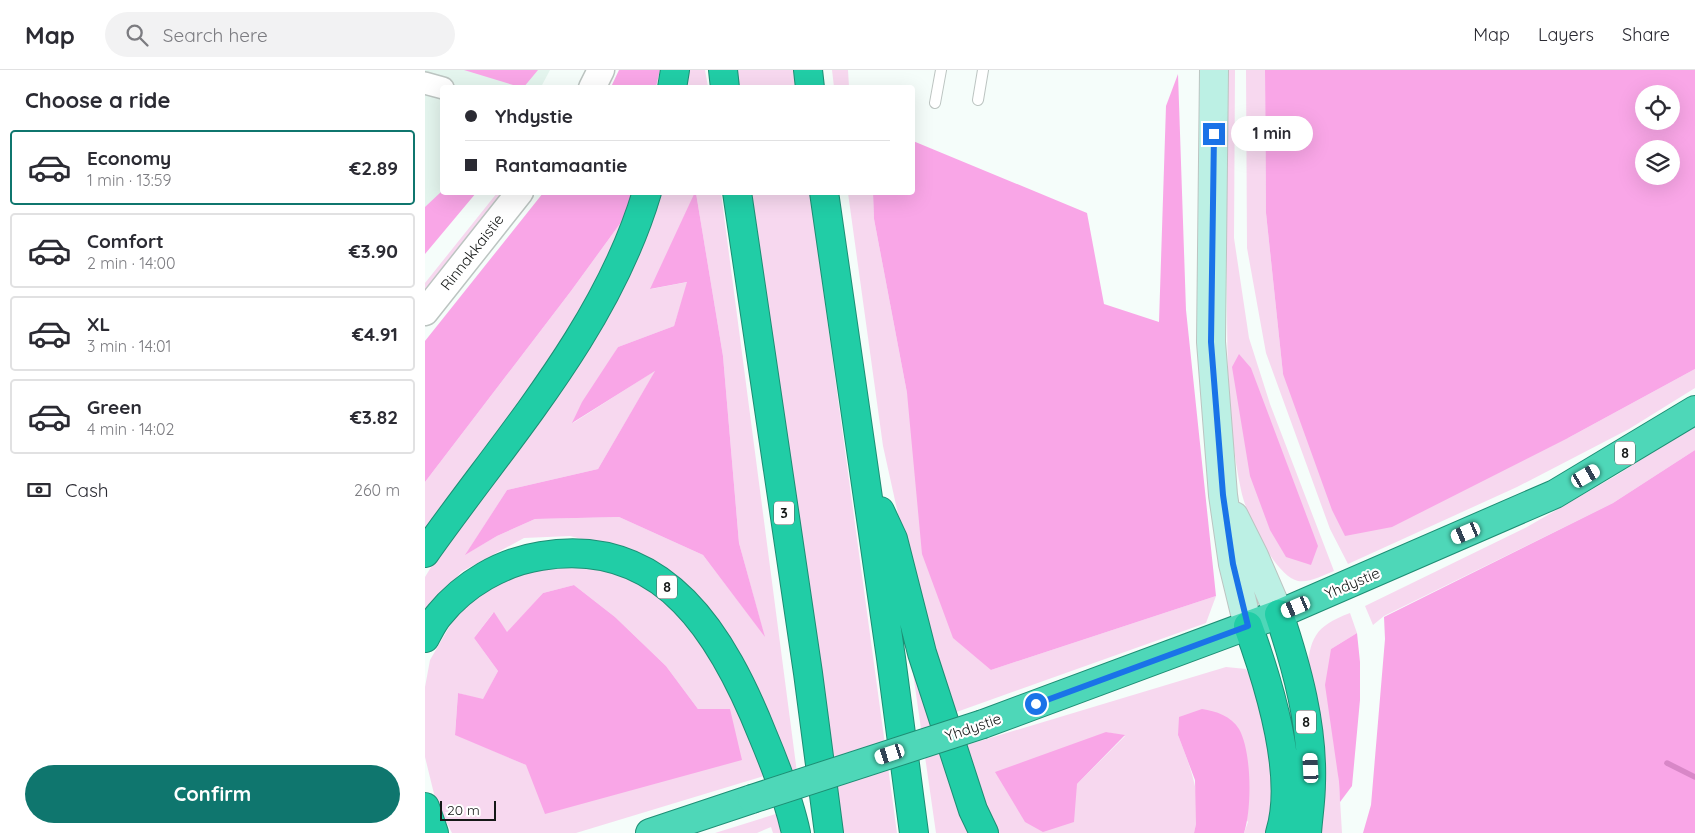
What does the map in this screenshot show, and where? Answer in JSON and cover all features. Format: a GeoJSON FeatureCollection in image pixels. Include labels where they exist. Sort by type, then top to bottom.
{"type":"FeatureCollection","features":[{"type":"Feature","properties":{"kind":"highway"},"geometry":{"type":"LineString","coordinates":[[672,85],[675,70]]}},
{"type":"Feature","properties":{"kind":"highway"},"geometry":{"type":"LineString","coordinates":[[723,70],[725,85]]}},
{"type":"Feature","properties":{"kind":"highway"},"geometry":{"type":"LineString","coordinates":[[808,70],[810,85]]}},
{"type":"Feature","properties":{"kind":"highway"},"geometry":{"type":"LineString","coordinates":[[425,553],[462,500],[545,392],[580,336],[617,271],[646,195]]}},
{"type":"Feature","properties":{"kind":"highway","name":"3"},"geometry":{"type":"LineString","coordinates":[[737,195],[808,673],[829,833]]}},
{"type":"Feature","properties":{"kind":"highway"},"geometry":{"type":"LineString","coordinates":[[824,195],[866,479],[914,833]]}},
{"type":"Feature","properties":{"kind":"highway","name":"Yhdystie"},"geometry":{"type":"LineString","coordinates":[[650,833],[983,724],[1279,614],[1555,494],[1695,410]]}},
{"type":"Feature","properties":{"kind":"highway"},"geometry":{"type":"LineString","coordinates":[[866,479],[893,539],[922,653],[973,810],[984,833]]}},
{"type":"Feature","properties":{"kind":"highway","name":"8"},"geometry":{"type":"LineString","coordinates":[[425,638],[439,616],[465,590],[493,571],[522,559],[557,553],[590,553],[622,561],[654,577],[681,598],[703,621],[724,652],[749,701],[771,755],[796,833]]}},
{"type":"Feature","properties":{"kind":"highway","name":"8"},"geometry":{"type":"LineString","coordinates":[[1279,614],[1295,662],[1309,739],[1311,783],[1307,833]]}},
{"type":"Feature","properties":{"kind":"highway"},"geometry":{"type":"LineString","coordinates":[[1248,626],[1265,673],[1277,720],[1285,786],[1280,833]]}},
{"type":"Feature","properties":{"kind":"highway"},"geometry":{"type":"LineString","coordinates":[[425,807],[435,833]]}},
{"type":"Feature","properties":{"kind":"main road"},"geometry":{"type":"LineString","coordinates":[[1214,70],[1211,342],[1223,495],[1233,564],[1248,626]]}},
{"type":"Feature","properties":{"kind":"main road"},"geometry":{"type":"LineString","coordinates":[[1223,495],[1254,556],[1279,614]]}},
{"type":"Feature","properties":{"kind":"street"},"geometry":{"type":"LineString","coordinates":[[594,85],[601,70]]}},
{"type":"Feature","properties":{"kind":"street"},"geometry":{"type":"LineString","coordinates":[[425,83],[440,87]]}},
{"type":"Feature","properties":{"kind":"street","name":"Rinnakkaistie"},"geometry":{"type":"LineString","coordinates":[[425,312],[518,195]]}},
{"type":"Feature","properties":{"kind":"lane"},"geometry":{"type":"LineString","coordinates":[[935,103],[941,70]]}},
{"type":"Feature","properties":{"kind":"lane"},"geometry":{"type":"LineString","coordinates":[[978,100],[983,70]]}},
{"type":"Feature","properties":{"kind":"shaded area"},"geometry":{"type":"Polygon","coordinates":[[[425,70],[550,70],[542,85],[440,85],[440,195],[442,195],[425,249],[425,70]]]}},
{"type":"Feature","properties":{"kind":"shaded area"},"geometry":{"type":"Polygon","coordinates":[[[464,70],[538,70],[526,85],[513,85],[464,70]]]}},
{"type":"Feature","properties":{"kind":"shaded area"},"geometry":{"type":"Polygon","coordinates":[[[619,70],[660,70],[656,85],[612,85],[619,70]]]}},
{"type":"Feature","properties":{"kind":"shaded area"},"geometry":{"type":"Polygon","coordinates":[[[686,70],[705,70],[708,85],[684,85],[686,70]]]}},
{"type":"Feature","properties":{"kind":"shaded area"},"geometry":{"type":"Polygon","coordinates":[[[737,70],[793,70],[795,85],[739,85],[737,70]]]}},
{"type":"Feature","properties":{"kind":"shaded area"},"geometry":{"type":"Polygon","coordinates":[[[832,70],[848,70],[849,85],[834,85],[832,70]]]}},
{"type":"Feature","properties":{"kind":"shaded area"},"geometry":{"type":"Polygon","coordinates":[[[1225,70],[1235,70],[1234,238],[1249,338],[1270,404],[1334,571],[1307,581],[1298,581],[1289,577],[1270,556],[1248,513],[1236,464],[1230,413],[1228,361],[1225,70]]]}},
{"type":"Feature","properties":{"kind":"shaded area"},"geometry":{"type":"Polygon","coordinates":[[[1246,70],[1265,70],[1266,213],[1283,374],[1568,438],[1695,369],[1695,388],[1629,429],[1517,487],[1348,564],[1330,529],[1266,353],[1247,248],[1246,70]]]}},
{"type":"Feature","properties":{"kind":"shaded area"},"geometry":{"type":"Polygon","coordinates":[[[1265,70],[1695,70],[1695,369],[1568,438],[1392,527],[1345,536],[1332,510],[1283,374],[1266,213],[1265,70]]]}},
{"type":"Feature","properties":{"kind":"shaded area"},"geometry":{"type":"Polygon","coordinates":[[[1178,74],[1186,310],[1216,596],[991,670],[953,638],[922,554],[907,393],[874,219],[873,195],[915,195],[915,142],[1087,213],[1104,304],[1159,322],[1166,106],[1178,74]]]}},
{"type":"Feature","properties":{"kind":"shaded area"},"geometry":{"type":"Polygon","coordinates":[[[440,193],[440,195],[474,195],[425,254],[425,207],[440,193]]]}},
{"type":"Feature","properties":{"kind":"shaded area"},"geometry":{"type":"Polygon","coordinates":[[[495,195],[504,195],[425,294],[425,283],[495,195]]]}},
{"type":"Feature","properties":{"kind":"shaded area"},"geometry":{"type":"Polygon","coordinates":[[[541,195],[634,195],[630,210],[571,291],[425,482],[425,341],[541,195]]]}},
{"type":"Feature","properties":{"kind":"shaded area"},"geometry":{"type":"Polygon","coordinates":[[[657,195],[694,195],[651,289],[688,282],[674,326],[618,347],[573,423],[656,370],[598,469],[507,490],[466,554],[497,536],[535,519],[619,517],[703,555],[764,635],[739,543],[723,356],[696,195],[721,195],[804,826],[772,726],[745,661],[697,598],[641,554],[570,536],[524,538],[461,572],[425,616],[425,577],[657,195]]]}},
{"type":"Feature","properties":{"kind":"shaded area"},"geometry":{"type":"Polygon","coordinates":[[[694,195],[696,195],[723,356],[739,543],[765,637],[703,555],[619,517],[535,519],[497,536],[465,555],[507,490],[598,469],[655,371],[572,423],[582,402],[618,347],[674,326],[687,282],[650,289],[694,195]]]}},
{"type":"Feature","properties":{"kind":"shaded area"},"geometry":{"type":"Polygon","coordinates":[[[752,195],[810,195],[897,833],[842,833],[752,195]]]}},
{"type":"Feature","properties":{"kind":"shaded area"},"geometry":{"type":"Polygon","coordinates":[[[848,195],[873,195],[874,219],[907,393],[991,670],[1216,596],[1206,623],[951,714],[917,600],[883,446],[848,195]]]}},
{"type":"Feature","properties":{"kind":"shaded area"},"geometry":{"type":"Polygon","coordinates":[[[630,210],[582,306],[526,396],[433,518],[425,533],[425,482],[571,291],[630,210]]]}},
{"type":"Feature","properties":{"kind":"shaded area"},"geometry":{"type":"Polygon","coordinates":[[[1239,354],[1251,368],[1318,546],[1311,565],[1286,557],[1270,530],[1250,476],[1232,367],[1239,354]]]}},
{"type":"Feature","properties":{"kind":"shaded area"},"geometry":{"type":"Polygon","coordinates":[[[1695,425],[1695,450],[1613,503],[1384,616],[1373,625],[1365,606],[1527,527],[1617,475],[1695,425]]]}},
{"type":"Feature","properties":{"kind":"shaded area"},"geometry":{"type":"Polygon","coordinates":[[[1695,450],[1695,833],[1363,833],[1371,805],[1385,639],[1384,617],[1613,503],[1695,450]]]}},
{"type":"Feature","properties":{"kind":"shaded area"},"geometry":{"type":"Polygon","coordinates":[[[572,564],[619,574],[663,598],[701,641],[734,697],[764,776],[576,833],[452,833],[436,802],[425,757],[425,687],[430,660],[459,610],[492,584],[523,571],[572,564]],[[574,585],[543,593],[507,633],[493,613],[474,638],[498,671],[483,700],[458,693],[455,734],[526,765],[698,709],[666,666],[615,617],[574,585]]]}},
{"type":"Feature","properties":{"kind":"shaded area"},"geometry":{"type":"Polygon","coordinates":[[[574,585],[615,617],[666,666],[698,709],[730,709],[742,760],[545,814],[526,765],[455,735],[458,693],[483,699],[498,671],[474,638],[494,612],[507,632],[543,593],[574,585]]]}},
{"type":"Feature","properties":{"kind":"shaded area"},"geometry":{"type":"Polygon","coordinates":[[[1350,613],[1357,633],[1331,649],[1342,833],[1318,833],[1306,675],[1312,643],[1316,635],[1328,623],[1350,613]]]}},
{"type":"Feature","properties":{"kind":"shaded area"},"geometry":{"type":"Polygon","coordinates":[[[1357,633],[1360,662],[1360,700],[1352,786],[1340,802],[1339,782],[1325,685],[1331,649],[1357,633]]]}},
{"type":"Feature","properties":{"kind":"shaded area"},"geometry":{"type":"Polygon","coordinates":[[[910,652],[975,833],[936,833],[910,652]]]}},
{"type":"Feature","properties":{"kind":"shaded area"},"geometry":{"type":"Polygon","coordinates":[[[1226,667],[1246,669],[1264,701],[1272,772],[1270,833],[1244,833],[1248,822],[1178,735],[1191,771],[1196,795],[1197,820],[1194,833],[997,833],[960,747],[1226,667]],[[1106,732],[1077,784],[1125,736],[1106,732]]]}},
{"type":"Feature","properties":{"kind":"shaded area"},"geometry":{"type":"Polygon","coordinates":[[[1202,709],[1227,717],[1236,724],[1243,739],[1249,781],[1247,823],[1244,833],[1194,833],[1196,824],[1195,780],[1178,735],[1179,717],[1202,709]]]}},
{"type":"Feature","properties":{"kind":"shaded area"},"geometry":{"type":"Polygon","coordinates":[[[1106,732],[1125,735],[1077,784],[1074,822],[1043,832],[1025,822],[995,772],[1106,732]]]}},
{"type":"Feature","properties":{"kind":"shaded area"},"geometry":{"type":"Polygon","coordinates":[[[779,813],[783,833],[773,833],[771,827],[757,833],[715,833],[779,813]]]}},
{"type":"Feature","properties":{"kind":"waterway"},"geometry":{"type":"LineString","coordinates":[[1667,763],[1695,777]]}},
{"type":"Feature","properties":{"kind":"route"},"geometry":{"type":"LineString","coordinates":[[1036,704],[1248,626],[1233,564],[1223,495],[1211,342],[1214,134]]}}]}
